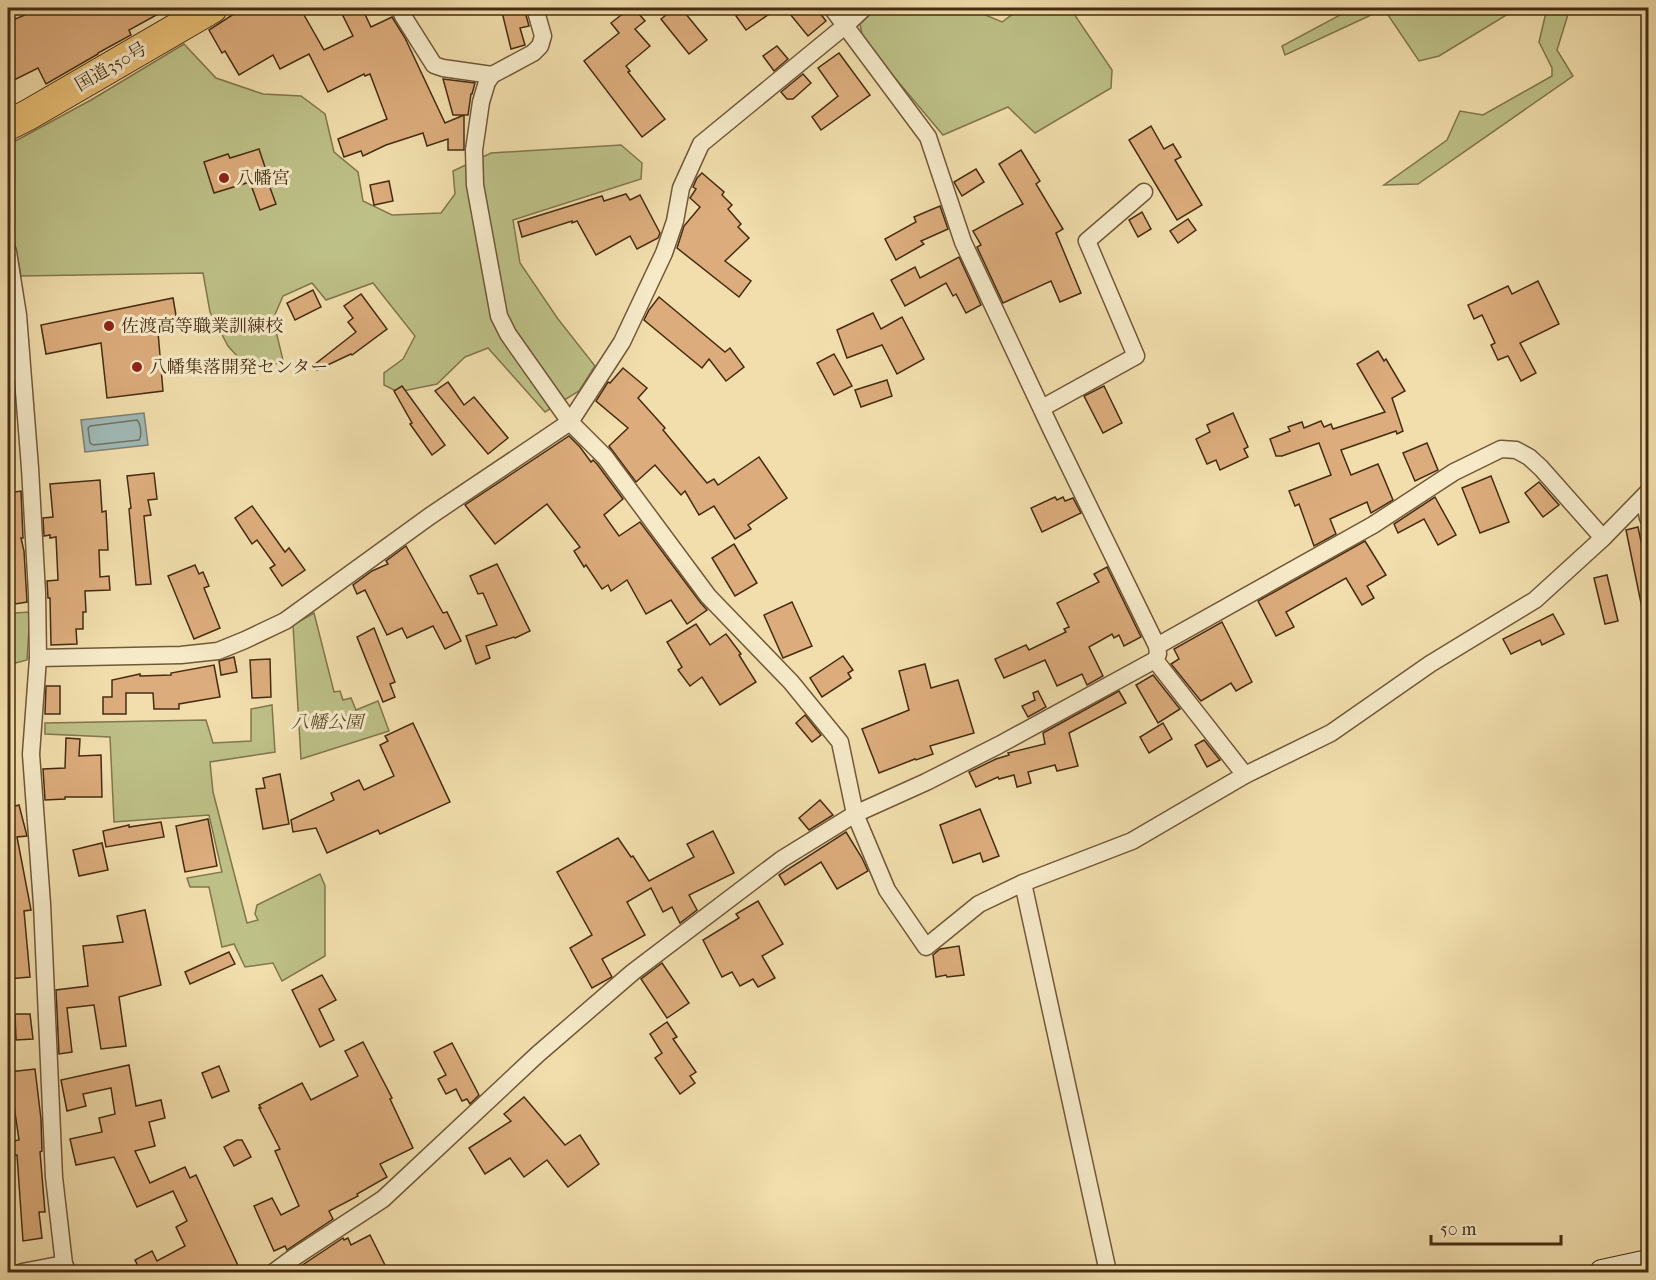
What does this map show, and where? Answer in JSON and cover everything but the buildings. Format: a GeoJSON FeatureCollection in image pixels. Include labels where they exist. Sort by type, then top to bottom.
{"type":"FeatureCollection","features":[{"type":"Feature","properties":{"kind":"highway","name":"国道350号"},"geometry":{"type":"LineString","coordinates":[[8,125],[212,8]]}},
{"type":"Feature","properties":{"kind":"street"},"geometry":{"type":"LineString","coordinates":[[400,8],[434,65],[492,75]]}},
{"type":"Feature","properties":{"kind":"street"},"geometry":{"type":"LineString","coordinates":[[535,8],[543,36],[540,46],[533,53],[492,75],[487,82],[474,150],[475,185],[499,316],[508,334],[570,422],[605,457],[708,596],[790,682],[840,742],[855,814],[887,890],[926,947],[979,904],[1023,883],[1132,841],[1245,775],[1331,734],[1430,664],[1535,600],[1603,538],[1646,494]]}},
{"type":"Feature","properties":{"kind":"street"},"geometry":{"type":"LineString","coordinates":[[832,8],[928,136],[963,242],[1156,653],[1245,775]]}},
{"type":"Feature","properties":{"kind":"street"},"geometry":{"type":"LineString","coordinates":[[38,658],[181,655],[218,651],[245,640],[285,621],[430,516],[570,422],[622,342],[632,322],[664,252],[675,221],[681,188],[701,144],[864,8]]}},
{"type":"Feature","properties":{"kind":"street"},"geometry":{"type":"LineString","coordinates":[[1042,408],[1136,356],[1087,241],[1144,192]]}},
{"type":"Feature","properties":{"kind":"street"},"geometry":{"type":"LineString","coordinates":[[8,252],[18,315],[38,593],[38,658],[31,754],[42,904],[54,1177],[66,1268],[21,1272]]}},
{"type":"Feature","properties":{"kind":"street"},"geometry":{"type":"LineString","coordinates":[[274,1272],[383,1199],[538,1054],[633,972],[782,859],[855,814],[926,782],[999,745],[1373,525],[1454,472],[1501,449],[1516,450],[1535,463],[1603,538]]}},
{"type":"Feature","properties":{"kind":"street"},"geometry":{"type":"LineString","coordinates":[[1646,494],[1648,518]]}},
{"type":"Feature","properties":{"kind":"street"},"geometry":{"type":"LineString","coordinates":[[1023,883],[1108,1272]]}},
{"type":"Feature","properties":{"kind":"street"},"geometry":{"type":"LineString","coordinates":[[1602,1272],[1648,1262]]}},
{"type":"Feature","properties":{"kind":"green space"},"geometry":{"type":"Polygon","coordinates":[[[876,8],[969,8],[1002,22],[1021,8],[1070,8],[1112,70],[1111,88],[1035,133],[1008,107],[943,135],[863,40],[860,24],[876,8]]]}},
{"type":"Feature","properties":{"kind":"green space"},"geometry":{"type":"Polygon","coordinates":[[[1353,8],[1427,8],[1431,12],[1439,8],[1518,8],[1439,56],[1419,61],[1384,9],[1285,55],[1282,46],[1353,8]]]}},
{"type":"Feature","properties":{"kind":"green space"},"geometry":{"type":"Polygon","coordinates":[[[1547,8],[1570,8],[1557,50],[1573,76],[1418,184],[1384,185],[1447,140],[1460,111],[1483,115],[1552,76],[1552,68],[1539,42],[1547,8]]]}},
{"type":"Feature","properties":{"kind":"green space"},"geometry":{"type":"Polygon","coordinates":[[[184,44],[216,78],[263,94],[301,96],[325,114],[334,152],[358,172],[363,201],[392,215],[441,213],[455,194],[453,171],[491,153],[621,145],[642,163],[641,179],[513,220],[520,263],[558,319],[595,366],[579,391],[545,412],[488,348],[465,357],[437,384],[398,392],[384,385],[384,373],[403,359],[415,336],[373,283],[326,300],[312,283],[283,296],[273,319],[283,360],[266,369],[248,368],[228,346],[210,312],[203,273],[21,276],[8,207],[8,145],[91,100],[184,44]]]}},
{"type":"Feature","properties":{"kind":"green space"},"geometry":{"type":"Polygon","coordinates":[[[8,595],[14,613],[30,612],[27,660],[8,665],[8,595]]]}},
{"type":"Feature","properties":{"kind":"green space","name":"八幡公園"},"geometry":{"type":"Polygon","coordinates":[[[314,613],[334,692],[340,691],[343,700],[351,698],[356,710],[378,701],[389,731],[301,759],[293,625],[314,613]]]}},
{"type":"Feature","properties":{"kind":"green space"},"geometry":{"type":"Polygon","coordinates":[[[272,705],[275,752],[210,762],[213,792],[247,923],[258,920],[255,914],[257,905],[320,874],[325,886],[325,956],[282,981],[273,963],[245,967],[234,944],[222,947],[209,887],[190,887],[187,878],[222,872],[209,815],[114,822],[110,737],[45,734],[45,723],[206,720],[213,743],[251,741],[251,709],[272,705]]]}},
{"type":"Feature","properties":{"kind":"water"},"geometry":{"type":"Polygon","coordinates":[[[144,413],[148,445],[85,452],[81,420],[144,413]]]}},
{"type":"Feature","properties":{"kind":"place","name":"八幡宮"},"geometry":{"type":"Point","coordinates":[224,178]}},
{"type":"Feature","properties":{"kind":"place","name":"佐渡高等職業訓練校"},"geometry":{"type":"Point","coordinates":[109,326]}},
{"type":"Feature","properties":{"kind":"place","name":"八幡集落開発センター"},"geometry":{"type":"Point","coordinates":[137,367]}}]}
